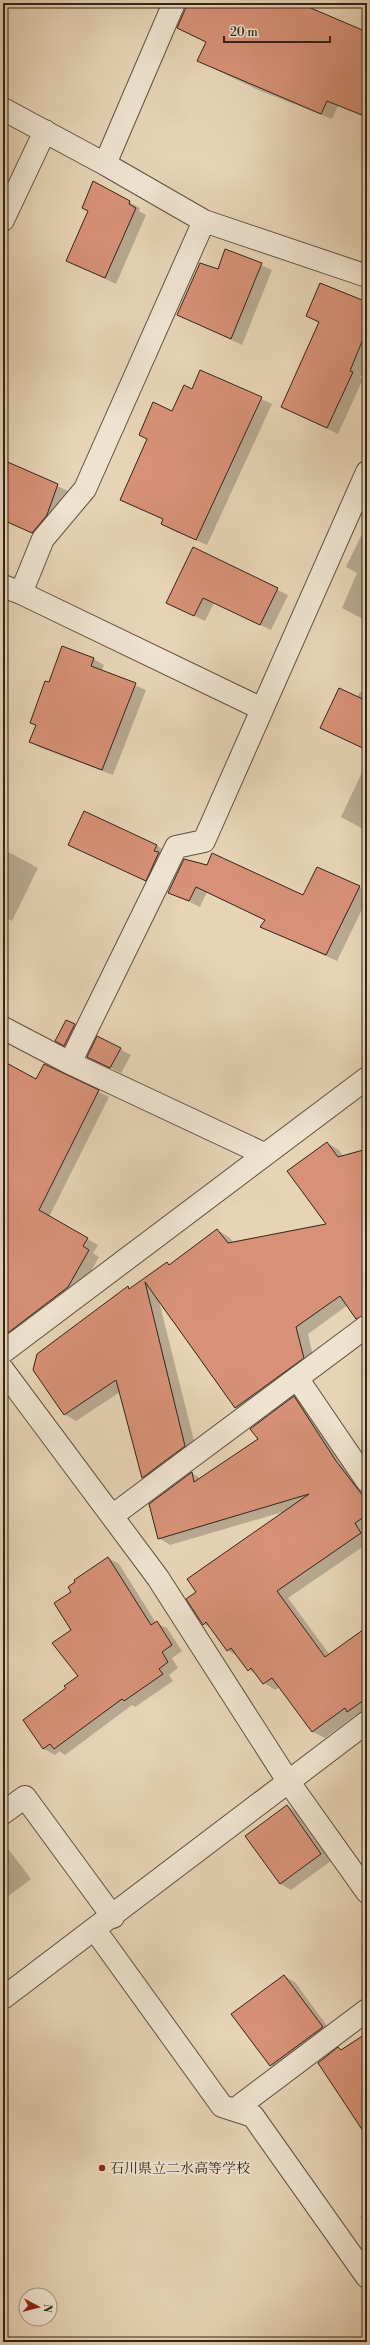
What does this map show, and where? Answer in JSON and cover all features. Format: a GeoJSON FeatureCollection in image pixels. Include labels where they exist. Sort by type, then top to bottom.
{"type":"FeatureCollection","features":[{"type":"Feature","properties":{"kind":"street"},"geometry":{"type":"LineString","coordinates":[[105,164],[174,3]]}},
{"type":"Feature","properties":{"kind":"street"},"geometry":{"type":"LineString","coordinates":[[3,109],[105,164],[204,221],[367,276]]}},
{"type":"Feature","properties":{"kind":"street"},"geometry":{"type":"LineString","coordinates":[[3,220],[45,131]]}},
{"type":"Feature","properties":{"kind":"street"},"geometry":{"type":"LineString","coordinates":[[204,221],[85,489],[44,539],[12,589],[262,709]]}},
{"type":"Feature","properties":{"kind":"street"},"geometry":{"type":"LineString","coordinates":[[70,1063],[176,847],[204,841],[367,472]]}},
{"type":"Feature","properties":{"kind":"street"},"geometry":{"type":"LineString","coordinates":[[3,1028],[70,1063],[264,1154]]}},
{"type":"Feature","properties":{"kind":"street"},"geometry":{"type":"LineString","coordinates":[[3,1352],[264,1154],[367,1078]]}},
{"type":"Feature","properties":{"kind":"street"},"geometry":{"type":"LineString","coordinates":[[112,1516],[367,1326]]}},
{"type":"Feature","properties":{"kind":"street"},"geometry":{"type":"LineString","coordinates":[[3,1370],[158,1578],[288,1781],[367,1892]]}},
{"type":"Feature","properties":{"kind":"street"},"geometry":{"type":"LineString","coordinates":[[297,1378],[367,1481]]}},
{"type":"Feature","properties":{"kind":"street"},"geometry":{"type":"LineString","coordinates":[[3,1998],[96,1930],[288,1781],[367,1722]]}},
{"type":"Feature","properties":{"kind":"street"},"geometry":{"type":"LineString","coordinates":[[3,1813],[25,1797],[113,1917]]}},
{"type":"Feature","properties":{"kind":"street"},"geometry":{"type":"LineString","coordinates":[[96,1930],[222,2106],[253,2116],[367,2277]]}},
{"type":"Feature","properties":{"kind":"street"},"geometry":{"type":"LineString","coordinates":[[234,2110],[367,2010]]}},
{"type":"Feature","properties":{"kind":"building"},"geometry":{"type":"Polygon","coordinates":[[[188,3],[299,3],[367,32],[367,117],[327,101],[321,114],[197,61],[206,42],[177,28],[188,3]]]}},
{"type":"Feature","properties":{"kind":"building"},"geometry":{"type":"Polygon","coordinates":[[[93,181],[130,201],[129,204],[136,208],[105,278],[66,261],[88,211],[82,208],[93,181]]]}},
{"type":"Feature","properties":{"kind":"building"},"geometry":{"type":"Polygon","coordinates":[[[225,249],[262,263],[231,339],[177,315],[200,263],[218,269],[225,249]]]}},
{"type":"Feature","properties":{"kind":"building"},"geometry":{"type":"Polygon","coordinates":[[[320,283],[367,302],[367,329],[350,371],[353,372],[327,428],[281,407],[319,322],[306,316],[320,283]]]}},
{"type":"Feature","properties":{"kind":"building"},"geometry":{"type":"Polygon","coordinates":[[[200,370],[262,397],[196,540],[161,524],[163,519],[120,500],[147,439],[139,435],[153,402],[172,411],[184,385],[192,389],[200,370]]]}},
{"type":"Feature","properties":{"kind":"building"},"geometry":{"type":"Polygon","coordinates":[[[3,460],[58,484],[47,515],[32,533],[3,520],[3,460]]]}},
{"type":"Feature","properties":{"kind":"building"},"geometry":{"type":"Polygon","coordinates":[[[193,547],[278,588],[260,625],[203,598],[194,616],[166,603],[193,547]]]}},
{"type":"Feature","properties":{"kind":"building"},"geometry":{"type":"Polygon","coordinates":[[[62,646],[94,658],[91,666],[136,683],[102,770],[29,742],[36,725],[30,723],[45,681],[49,682],[62,646]]]}},
{"type":"Feature","properties":{"kind":"building"},"geometry":{"type":"Polygon","coordinates":[[[339,688],[367,701],[367,750],[320,728],[339,688]]]}},
{"type":"Feature","properties":{"kind":"building"},"geometry":{"type":"Polygon","coordinates":[[[84,811],[157,845],[154,851],[159,852],[146,881],[68,845],[84,811]]]}},
{"type":"Feature","properties":{"kind":"building"},"geometry":{"type":"Polygon","coordinates":[[[212,853],[303,895],[317,867],[360,886],[326,955],[260,927],[265,920],[196,887],[189,901],[168,893],[184,859],[207,865],[212,853]]]}},
{"type":"Feature","properties":{"kind":"building"},"geometry":{"type":"Polygon","coordinates":[[[66,1020],[75,1024],[64,1046],[55,1041],[66,1020]]]}},
{"type":"Feature","properties":{"kind":"building"},"geometry":{"type":"Polygon","coordinates":[[[97,1036],[121,1048],[110,1068],[87,1057],[97,1036]]]}},
{"type":"Feature","properties":{"kind":"building"},"geometry":{"type":"Polygon","coordinates":[[[3,1061],[36,1079],[44,1064],[99,1090],[39,1210],[88,1238],[83,1246],[89,1250],[68,1287],[9,1332],[3,1329],[3,1061]]]}},
{"type":"Feature","properties":{"kind":"building"},"geometry":{"type":"Polygon","coordinates":[[[327,1142],[338,1157],[367,1149],[367,1314],[356,1319],[340,1296],[296,1327],[304,1358],[235,1408],[145,1282],[185,1446],[142,1478],[116,1380],[64,1415],[33,1370],[37,1354],[128,1286],[129,1289],[167,1262],[169,1265],[217,1229],[228,1243],[326,1224],[287,1171],[327,1142]]]}},
{"type":"Feature","properties":{"kind":"building"},"geometry":{"type":"Polygon","coordinates":[[[294,1396],[336,1461],[367,1501],[367,1515],[355,1523],[361,1533],[277,1591],[325,1657],[367,1627],[367,1698],[347,1712],[345,1708],[312,1732],[272,1678],[263,1684],[251,1668],[248,1671],[231,1648],[227,1651],[206,1622],[203,1625],[186,1599],[196,1592],[187,1579],[309,1494],[158,1539],[149,1504],[192,1472],[194,1482],[258,1439],[250,1429],[294,1396]]]}},
{"type":"Feature","properties":{"kind":"building"},"geometry":{"type":"Polygon","coordinates":[[[108,1557],[151,1625],[157,1621],[172,1645],[162,1652],[168,1662],[159,1669],[163,1674],[124,1701],[122,1699],[54,1749],[50,1744],[43,1749],[23,1720],[66,1688],[64,1686],[78,1676],[52,1643],[71,1630],[54,1603],[71,1592],[68,1587],[75,1582],[74,1580],[108,1557]]]}},
{"type":"Feature","properties":{"kind":"building"},"geometry":{"type":"Polygon","coordinates":[[[287,1805],[321,1854],[280,1884],[245,1836],[287,1805]]]}},
{"type":"Feature","properties":{"kind":"building"},"geometry":{"type":"Polygon","coordinates":[[[284,1975],[323,2027],[270,2066],[231,2014],[284,1975]]]}},
{"type":"Feature","properties":{"kind":"building"},"geometry":{"type":"Polygon","coordinates":[[[367,2033],[367,2137],[318,2063],[338,2047],[341,2050],[367,2033]]]}},
{"type":"Feature","properties":{"kind":"place","name":"石川県立二水高等学校"},"geometry":{"type":"Point","coordinates":[102,2168]}}]}
